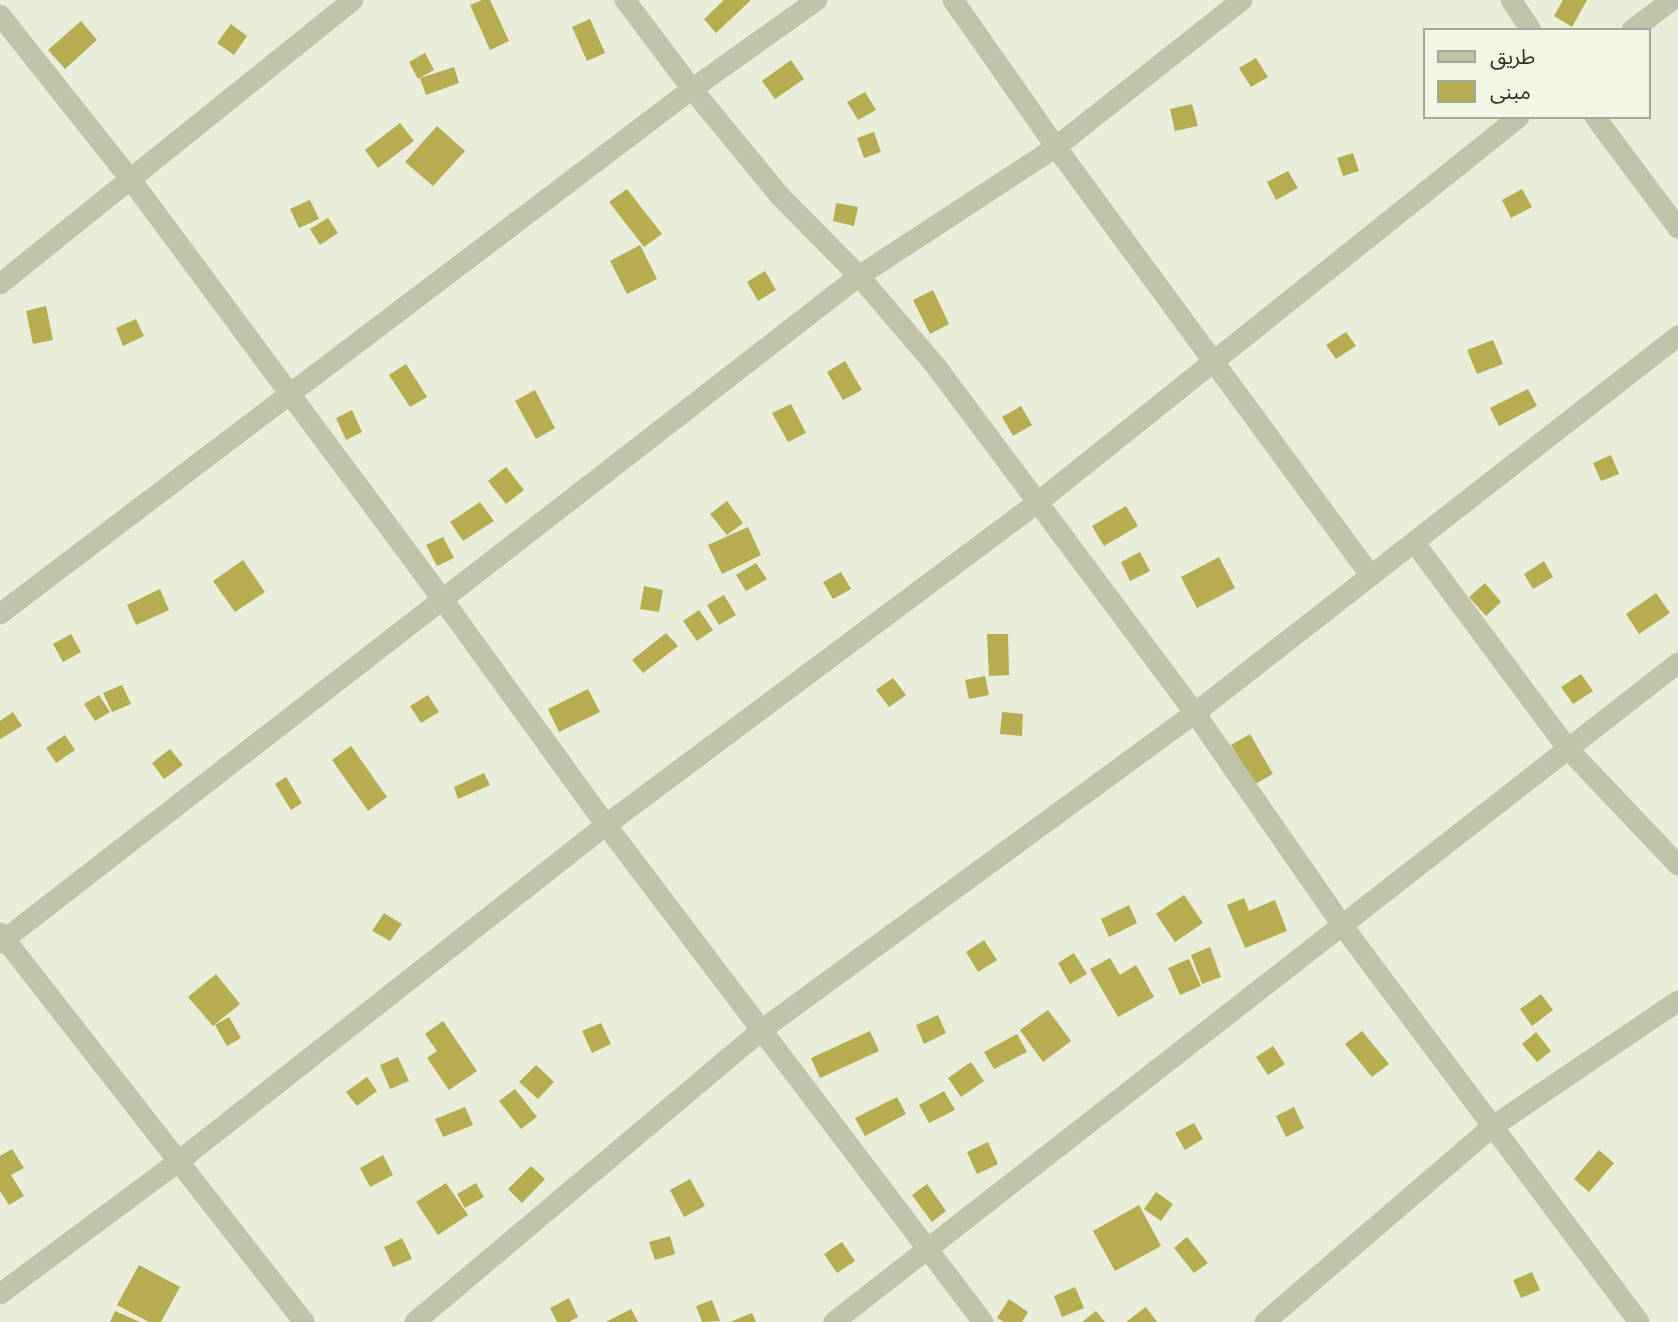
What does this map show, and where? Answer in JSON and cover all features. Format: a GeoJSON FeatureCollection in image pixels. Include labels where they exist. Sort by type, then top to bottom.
{"type":"FeatureCollection","features":[{"type":"Feature","properties":{"kind":"street"},"geometry":{"type":"LineString","coordinates":[[0,284],[354,0]]}},
{"type":"Feature","properties":{"kind":"street"},"geometry":{"type":"LineString","coordinates":[[625,0],[692,89],[780,196],[859,276],[935,365],[1195,713],[1342,925],[1639,1322]]}},
{"type":"Feature","properties":{"kind":"street"},"geometry":{"type":"LineString","coordinates":[[0,614],[692,89],[817,0]]}},
{"type":"Feature","properties":{"kind":"street"},"geometry":{"type":"LineString","coordinates":[[953,0],[1056,147],[1371,576]]}},
{"type":"Feature","properties":{"kind":"street"},"geometry":{"type":"LineString","coordinates":[[304,1322],[2,938],[443,600],[859,276],[1056,147],[1242,0]]}},
{"type":"Feature","properties":{"kind":"street"},"geometry":{"type":"LineString","coordinates":[[1511,0],[1530,28]]}},
{"type":"Feature","properties":{"kind":"street"},"geometry":{"type":"LineString","coordinates":[[1635,28],[1672,0]]}},
{"type":"Feature","properties":{"kind":"street"},"geometry":{"type":"LineString","coordinates":[[0,15],[131,180],[443,600],[606,825],[983,1322]]}},
{"type":"Feature","properties":{"kind":"street"},"geometry":{"type":"LineString","coordinates":[[0,1294],[178,1161],[606,825],[1037,503],[1516,119]]}},
{"type":"Feature","properties":{"kind":"street"},"geometry":{"type":"LineString","coordinates":[[1596,119],[1678,228]]}},
{"type":"Feature","properties":{"kind":"street"},"geometry":{"type":"LineString","coordinates":[[415,1322],[763,1029],[1195,713],[1678,335]]}},
{"type":"Feature","properties":{"kind":"street"},"geometry":{"type":"LineString","coordinates":[[1414,542],[1568,749],[1678,865]]}},
{"type":"Feature","properties":{"kind":"street"},"geometry":{"type":"LineString","coordinates":[[834,1322],[1678,663]]}},
{"type":"Feature","properties":{"kind":"street"},"geometry":{"type":"LineString","coordinates":[[1265,1322],[1492,1127],[1678,1001]]}},
{"type":"Feature","properties":{"kind":"building"},"geometry":{"type":"Polygon","coordinates":[[[490,0],[509,41],[490,50],[470,5],[490,0]]]}},
{"type":"Feature","properties":{"kind":"building"},"geometry":{"type":"Polygon","coordinates":[[[724,0],[751,0],[716,33],[704,19],[724,0]]]}},
{"type":"Feature","properties":{"kind":"building"},"geometry":{"type":"Polygon","coordinates":[[[1563,0],[1587,0],[1572,27],[1554,16],[1563,0]]]}},
{"type":"Feature","properties":{"kind":"building"},"geometry":{"type":"Polygon","coordinates":[[[590,19],[605,53],[587,61],[572,27],[590,19]]]}},
{"type":"Feature","properties":{"kind":"building"},"geometry":{"type":"Polygon","coordinates":[[[81,21],[97,40],[65,69],[48,50],[81,21]]]}},
{"type":"Feature","properties":{"kind":"building"},"geometry":{"type":"Polygon","coordinates":[[[231,24],[247,36],[234,55],[217,43],[231,24]]]}},
{"type":"Feature","properties":{"kind":"building"},"geometry":{"type":"Polygon","coordinates":[[[425,53],[434,70],[418,79],[409,62],[425,53]]]}},
{"type":"Feature","properties":{"kind":"building"},"geometry":{"type":"Polygon","coordinates":[[[1256,58],[1268,77],[1251,87],[1239,68],[1256,58]]]}},
{"type":"Feature","properties":{"kind":"building"},"geometry":{"type":"Polygon","coordinates":[[[791,60],[804,79],[775,99],[762,81],[791,60]]]}},
{"type":"Feature","properties":{"kind":"building"},"geometry":{"type":"Polygon","coordinates":[[[454,67],[459,83],[426,95],[420,78],[454,67]]]}},
{"type":"Feature","properties":{"kind":"building"},"geometry":{"type":"Polygon","coordinates":[[[865,92],[876,110],[858,120],[847,102],[865,92]]]}},
{"type":"Feature","properties":{"kind":"building"},"geometry":{"type":"Polygon","coordinates":[[[1192,104],[1198,126],[1175,131],[1170,109],[1192,104]]]}},
{"type":"Feature","properties":{"kind":"building"},"geometry":{"type":"Polygon","coordinates":[[[400,123],[414,141],[378,168],[365,150],[400,123]]]}},
{"type":"Feature","properties":{"kind":"building"},"geometry":{"type":"Polygon","coordinates":[[[437,126],[465,151],[433,186],[405,162],[437,126]]]}},
{"type":"Feature","properties":{"kind":"building"},"geometry":{"type":"Polygon","coordinates":[[[874,132],[881,152],[864,158],[857,138],[874,132]]]}},
{"type":"Feature","properties":{"kind":"building"},"geometry":{"type":"Polygon","coordinates":[[[1353,153],[1359,171],[1343,176],[1337,158],[1353,153]]]}},
{"type":"Feature","properties":{"kind":"building"},"geometry":{"type":"Polygon","coordinates":[[[1288,171],[1298,188],[1276,200],[1267,182],[1288,171]]]}},
{"type":"Feature","properties":{"kind":"building"},"geometry":{"type":"Polygon","coordinates":[[[627,189],[662,234],[644,247],[609,202],[627,189]]]}},
{"type":"Feature","properties":{"kind":"building"},"geometry":{"type":"Polygon","coordinates":[[[1522,189],[1532,207],[1511,218],[1502,200],[1522,189]]]}},
{"type":"Feature","properties":{"kind":"building"},"geometry":{"type":"Polygon","coordinates":[[[310,200],[319,219],[299,228],[290,209],[310,200]]]}},
{"type":"Feature","properties":{"kind":"building"},"geometry":{"type":"Polygon","coordinates":[[[836,203],[858,207],[854,226],[833,221],[836,203]]]}},
{"type":"Feature","properties":{"kind":"building"},"geometry":{"type":"Polygon","coordinates":[[[328,218],[338,233],[320,245],[310,229],[328,218]]]}},
{"type":"Feature","properties":{"kind":"building"},"geometry":{"type":"Polygon","coordinates":[[[640,245],[657,279],[627,294],[610,261],[640,245]]]}},
{"type":"Feature","properties":{"kind":"building"},"geometry":{"type":"Polygon","coordinates":[[[765,271],[776,290],[758,301],[747,282],[765,271]]]}},
{"type":"Feature","properties":{"kind":"building"},"geometry":{"type":"Polygon","coordinates":[[[933,290],[949,324],[930,334],[913,300],[933,290]]]}},
{"type":"Feature","properties":{"kind":"building"},"geometry":{"type":"Polygon","coordinates":[[[46,306],[53,340],[33,344],[26,311],[46,306]]]}},
{"type":"Feature","properties":{"kind":"building"},"geometry":{"type":"Polygon","coordinates":[[[136,319],[144,336],[123,346],[116,328],[136,319]]]}},
{"type":"Feature","properties":{"kind":"building"},"geometry":{"type":"Polygon","coordinates":[[[1346,332],[1356,346],[1336,359],[1326,345],[1346,332]]]}},
{"type":"Feature","properties":{"kind":"building"},"geometry":{"type":"Polygon","coordinates":[[[1493,340],[1503,364],[1477,374],[1467,350],[1493,340]]]}},
{"type":"Feature","properties":{"kind":"building"},"geometry":{"type":"Polygon","coordinates":[[[845,361],[862,390],[843,400],[827,372],[845,361]]]}},
{"type":"Feature","properties":{"kind":"building"},"geometry":{"type":"Polygon","coordinates":[[[406,364],[427,397],[410,407],[389,375],[406,364]]]}},
{"type":"Feature","properties":{"kind":"building"},"geometry":{"type":"Polygon","coordinates":[[[1528,389],[1537,406],[1499,426],[1490,408],[1528,389]]]}},
{"type":"Feature","properties":{"kind":"building"},"geometry":{"type":"Polygon","coordinates":[[[535,390],[555,428],[536,439],[515,401],[535,390]]]}},
{"type":"Feature","properties":{"kind":"building"},"geometry":{"type":"Polygon","coordinates":[[[791,404],[806,433],[788,442],[772,413],[791,404]]]}},
{"type":"Feature","properties":{"kind":"building"},"geometry":{"type":"Polygon","coordinates":[[[1021,406],[1032,425],[1013,436],[1002,417],[1021,406]]]}},
{"type":"Feature","properties":{"kind":"building"},"geometry":{"type":"Polygon","coordinates":[[[352,410],[362,432],[346,440],[336,418],[352,410]]]}},
{"type":"Feature","properties":{"kind":"building"},"geometry":{"type":"Polygon","coordinates":[[[1611,455],[1619,474],[1601,481],[1593,463],[1611,455]]]}},
{"type":"Feature","properties":{"kind":"building"},"geometry":{"type":"Polygon","coordinates":[[[506,467],[524,490],[506,504],[488,481],[506,467]]]}},
{"type":"Feature","properties":{"kind":"building"},"geometry":{"type":"Polygon","coordinates":[[[727,501],[743,523],[727,535],[710,514],[727,501]]]}},
{"type":"Feature","properties":{"kind":"building"},"geometry":{"type":"Polygon","coordinates":[[[480,502],[494,521],[463,541],[450,522],[480,502]]]}},
{"type":"Feature","properties":{"kind":"building"},"geometry":{"type":"Polygon","coordinates":[[[1126,506],[1138,526],[1104,546],[1092,526],[1126,506]]]}},
{"type":"Feature","properties":{"kind":"building"},"geometry":{"type":"Polygon","coordinates":[[[748,527],[761,555],[722,574],[708,545],[748,527]]]}},
{"type":"Feature","properties":{"kind":"building"},"geometry":{"type":"Polygon","coordinates":[[[443,537],[454,558],[437,566],[426,545],[443,537]]]}},
{"type":"Feature","properties":{"kind":"building"},"geometry":{"type":"Polygon","coordinates":[[[1140,552],[1150,571],[1130,581],[1121,562],[1140,552]]]}},
{"type":"Feature","properties":{"kind":"building"},"geometry":{"type":"Polygon","coordinates":[[[1219,557],[1235,588],[1197,608],[1181,577],[1219,557]]]}},
{"type":"Feature","properties":{"kind":"building"},"geometry":{"type":"Polygon","coordinates":[[[243,560],[265,592],[235,612],[213,581],[243,560]]]}},
{"type":"Feature","properties":{"kind":"building"},"geometry":{"type":"Polygon","coordinates":[[[1544,561],[1553,577],[1533,589],[1524,574],[1544,561]]]}},
{"type":"Feature","properties":{"kind":"building"},"geometry":{"type":"Polygon","coordinates":[[[756,563],[767,579],[746,591],[736,575],[756,563]]]}},
{"type":"Feature","properties":{"kind":"building"},"geometry":{"type":"Polygon","coordinates":[[[841,572],[851,589],[833,599],[823,582],[841,572]]]}},
{"type":"Feature","properties":{"kind":"building"},"geometry":{"type":"Polygon","coordinates":[[[1485,583],[1501,602],[1486,616],[1469,597],[1485,583]]]}},
{"type":"Feature","properties":{"kind":"building"},"geometry":{"type":"Polygon","coordinates":[[[644,586],[663,590],[659,612],[640,609],[644,586]]]}},
{"type":"Feature","properties":{"kind":"building"},"geometry":{"type":"Polygon","coordinates":[[[160,589],[169,610],[136,625],[127,605],[160,589]]]}},
{"type":"Feature","properties":{"kind":"building"},"geometry":{"type":"Polygon","coordinates":[[[1656,593],[1670,613],[1639,634],[1626,614],[1656,593]]]}},
{"type":"Feature","properties":{"kind":"building"},"geometry":{"type":"Polygon","coordinates":[[[724,595],[736,615],[719,625],[707,605],[724,595]]]}},
{"type":"Feature","properties":{"kind":"building"},"geometry":{"type":"Polygon","coordinates":[[[699,610],[713,630],[697,641],[683,621],[699,610]]]}},
{"type":"Feature","properties":{"kind":"building"},"geometry":{"type":"Polygon","coordinates":[[[666,633],[678,646],[643,673],[632,660],[666,633]]]}},
{"type":"Feature","properties":{"kind":"building"},"geometry":{"type":"Polygon","coordinates":[[[71,634],[81,652],[63,662],[53,644],[71,634]]]}},
{"type":"Feature","properties":{"kind":"building"},"geometry":{"type":"Polygon","coordinates":[[[987,634],[1008,634],[1009,675],[989,676],[987,634]]]}},
{"type":"Feature","properties":{"kind":"building"},"geometry":{"type":"Polygon","coordinates":[[[1581,674],[1593,691],[1573,704],[1561,687],[1581,674]]]}},
{"type":"Feature","properties":{"kind":"building"},"geometry":{"type":"Polygon","coordinates":[[[985,676],[989,695],[969,699],[965,680],[985,676]]]}},
{"type":"Feature","properties":{"kind":"building"},"geometry":{"type":"Polygon","coordinates":[[[893,678],[906,695],[889,707],[876,690],[893,678]]]}},
{"type":"Feature","properties":{"kind":"building"},"geometry":{"type":"Polygon","coordinates":[[[122,685],[131,704],[112,712],[103,693],[122,685]]]}},
{"type":"Feature","properties":{"kind":"building"},"geometry":{"type":"Polygon","coordinates":[[[588,689],[600,712],[559,732],[548,709],[588,689]]]}},
{"type":"Feature","properties":{"kind":"building"},"geometry":{"type":"Polygon","coordinates":[[[99,695],[110,712],[95,721],[84,704],[99,695]]]}},
{"type":"Feature","properties":{"kind":"building"},"geometry":{"type":"Polygon","coordinates":[[[428,695],[439,712],[421,723],[410,706],[428,695]]]}},
{"type":"Feature","properties":{"kind":"building"},"geometry":{"type":"Polygon","coordinates":[[[13,712],[22,726],[0,739],[0,721],[13,712]]]}},
{"type":"Feature","properties":{"kind":"building"},"geometry":{"type":"Polygon","coordinates":[[[1002,712],[1023,714],[1022,736],[1000,734],[1002,712]]]}},
{"type":"Feature","properties":{"kind":"building"},"geometry":{"type":"Polygon","coordinates":[[[1250,734],[1273,774],[1255,784],[1231,745],[1250,734]]]}},
{"type":"Feature","properties":{"kind":"building"},"geometry":{"type":"Polygon","coordinates":[[[65,735],[75,750],[56,763],[46,748],[65,735]]]}},
{"type":"Feature","properties":{"kind":"building"},"geometry":{"type":"Polygon","coordinates":[[[351,746],[387,797],[368,811],[332,760],[351,746]]]}},
{"type":"Feature","properties":{"kind":"building"},"geometry":{"type":"Polygon","coordinates":[[[170,749],[183,765],[164,779],[152,763],[170,749]]]}},
{"type":"Feature","properties":{"kind":"building"},"geometry":{"type":"Polygon","coordinates":[[[484,773],[490,785],[458,799],[454,787],[484,773]]]}},
{"type":"Feature","properties":{"kind":"building"},"geometry":{"type":"Polygon","coordinates":[[[286,777],[302,803],[291,810],[275,784],[286,777]]]}},
{"type":"Feature","properties":{"kind":"building"},"geometry":{"type":"Polygon","coordinates":[[[1184,895],[1203,923],[1175,942],[1156,914],[1184,895]]]}},
{"type":"Feature","properties":{"kind":"building"},"geometry":{"type":"Polygon","coordinates":[[[1244,898],[1249,911],[1275,900],[1287,931],[1245,948],[1227,905],[1244,898]]]}},
{"type":"Feature","properties":{"kind":"building"},"geometry":{"type":"Polygon","coordinates":[[[1129,905],[1137,923],[1109,937],[1101,919],[1129,905]]]}},
{"type":"Feature","properties":{"kind":"building"},"geometry":{"type":"Polygon","coordinates":[[[384,913],[402,924],[390,941],[372,931],[384,913]]]}},
{"type":"Feature","properties":{"kind":"building"},"geometry":{"type":"Polygon","coordinates":[[[984,940],[997,960],[978,972],[966,952],[984,940]]]}},
{"type":"Feature","properties":{"kind":"building"},"geometry":{"type":"Polygon","coordinates":[[[1210,947],[1221,977],[1202,984],[1191,955],[1210,947]]]}},
{"type":"Feature","properties":{"kind":"building"},"geometry":{"type":"Polygon","coordinates":[[[1074,953],[1087,974],[1070,984],[1058,963],[1074,953]]]}},
{"type":"Feature","properties":{"kind":"building"},"geometry":{"type":"Polygon","coordinates":[[[1110,958],[1120,975],[1136,965],[1154,997],[1118,1017],[1090,969],[1110,958]]]}},
{"type":"Feature","properties":{"kind":"building"},"geometry":{"type":"Polygon","coordinates":[[[1189,959],[1201,986],[1180,995],[1168,968],[1189,959]]]}},
{"type":"Feature","properties":{"kind":"building"},"geometry":{"type":"Polygon","coordinates":[[[216,974],[240,1004],[213,1026],[188,997],[216,974]]]}},
{"type":"Feature","properties":{"kind":"building"},"geometry":{"type":"Polygon","coordinates":[[[1541,994],[1553,1010],[1532,1026],[1520,1009],[1541,994]]]}},
{"type":"Feature","properties":{"kind":"building"},"geometry":{"type":"Polygon","coordinates":[[[1048,1010],[1071,1041],[1043,1062],[1020,1030],[1048,1010]]]}},
{"type":"Feature","properties":{"kind":"building"},"geometry":{"type":"Polygon","coordinates":[[[938,1015],[946,1033],[924,1044],[916,1025],[938,1015]]]}},
{"type":"Feature","properties":{"kind":"building"},"geometry":{"type":"Polygon","coordinates":[[[229,1017],[241,1038],[227,1046],[215,1025],[229,1017]]]}},
{"type":"Feature","properties":{"kind":"building"},"geometry":{"type":"Polygon","coordinates":[[[443,1021],[477,1071],[449,1090],[427,1058],[437,1051],[425,1034],[443,1021]]]}},
{"type":"Feature","properties":{"kind":"building"},"geometry":{"type":"Polygon","coordinates":[[[601,1023],[611,1044],[592,1053],[582,1031],[601,1023]]]}},
{"type":"Feature","properties":{"kind":"building"},"geometry":{"type":"Polygon","coordinates":[[[870,1031],[879,1051],[820,1078],[811,1058],[870,1031]]]}},
{"type":"Feature","properties":{"kind":"building"},"geometry":{"type":"Polygon","coordinates":[[[1362,1031],[1389,1064],[1372,1077],[1345,1044],[1362,1031]]]}},
{"type":"Feature","properties":{"kind":"building"},"geometry":{"type":"Polygon","coordinates":[[[1536,1032],[1551,1051],[1537,1062],[1522,1044],[1536,1032]]]}},
{"type":"Feature","properties":{"kind":"building"},"geometry":{"type":"Polygon","coordinates":[[[1017,1034],[1027,1052],[994,1069],[984,1052],[1017,1034]]]}},
{"type":"Feature","properties":{"kind":"building"},"geometry":{"type":"Polygon","coordinates":[[[1273,1046],[1285,1064],[1268,1075],[1256,1057],[1273,1046]]]}},
{"type":"Feature","properties":{"kind":"building"},"geometry":{"type":"Polygon","coordinates":[[[398,1057],[409,1081],[390,1089],[380,1065],[398,1057]]]}},
{"type":"Feature","properties":{"kind":"building"},"geometry":{"type":"Polygon","coordinates":[[[971,1062],[984,1081],[961,1097],[948,1078],[971,1062]]]}},
{"type":"Feature","properties":{"kind":"building"},"geometry":{"type":"Polygon","coordinates":[[[536,1065],[554,1082],[538,1099],[519,1082],[536,1065]]]}},
{"type":"Feature","properties":{"kind":"building"},"geometry":{"type":"Polygon","coordinates":[[[367,1077],[377,1091],[357,1106],[346,1092],[367,1077]]]}},
{"type":"Feature","properties":{"kind":"building"},"geometry":{"type":"Polygon","coordinates":[[[515,1089],[537,1117],[521,1129],[499,1101],[515,1089]]]}},
{"type":"Feature","properties":{"kind":"building"},"geometry":{"type":"Polygon","coordinates":[[[944,1091],[955,1110],[929,1123],[919,1105],[944,1091]]]}},
{"type":"Feature","properties":{"kind":"building"},"geometry":{"type":"Polygon","coordinates":[[[897,1097],[906,1114],[865,1136],[855,1118],[897,1097]]]}},
{"type":"Feature","properties":{"kind":"building"},"geometry":{"type":"Polygon","coordinates":[[[465,1107],[473,1125],[443,1137],[435,1119],[465,1107]]]}},
{"type":"Feature","properties":{"kind":"building"},"geometry":{"type":"Polygon","coordinates":[[[1294,1107],[1304,1128],[1286,1137],[1276,1116],[1294,1107]]]}},
{"type":"Feature","properties":{"kind":"building"},"geometry":{"type":"Polygon","coordinates":[[[1194,1123],[1203,1139],[1185,1150],[1175,1133],[1194,1123]]]}},
{"type":"Feature","properties":{"kind":"building"},"geometry":{"type":"Polygon","coordinates":[[[988,1142],[998,1164],[977,1174],[967,1152],[988,1142]]]}},
{"type":"Feature","properties":{"kind":"building"},"geometry":{"type":"Polygon","coordinates":[[[12,1149],[24,1168],[11,1175],[24,1196],[9,1205],[0,1191],[0,1156],[12,1149]]]}},
{"type":"Feature","properties":{"kind":"building"},"geometry":{"type":"Polygon","coordinates":[[[1599,1150],[1614,1163],[1589,1192],[1574,1179],[1599,1150]]]}},
{"type":"Feature","properties":{"kind":"building"},"geometry":{"type":"Polygon","coordinates":[[[383,1155],[393,1175],[370,1187],[360,1168],[383,1155]]]}},
{"type":"Feature","properties":{"kind":"building"},"geometry":{"type":"Polygon","coordinates":[[[531,1166],[545,1179],[522,1203],[508,1189],[531,1166]]]}},
{"type":"Feature","properties":{"kind":"building"},"geometry":{"type":"Polygon","coordinates":[[[690,1179],[705,1206],[684,1217],[670,1190],[690,1179]]]}},
{"type":"Feature","properties":{"kind":"building"},"geometry":{"type":"Polygon","coordinates":[[[446,1183],[468,1215],[438,1235],[416,1202],[446,1183]]]}},
{"type":"Feature","properties":{"kind":"building"},"geometry":{"type":"Polygon","coordinates":[[[476,1183],[484,1197],[465,1208],[457,1194],[476,1183]]]}},
{"type":"Feature","properties":{"kind":"building"},"geometry":{"type":"Polygon","coordinates":[[[927,1184],[946,1211],[932,1222],[912,1195],[927,1184]]]}},
{"type":"Feature","properties":{"kind":"building"},"geometry":{"type":"Polygon","coordinates":[[[1156,1192],[1173,1204],[1161,1221],[1144,1209],[1156,1192]]]}},
{"type":"Feature","properties":{"kind":"building"},"geometry":{"type":"Polygon","coordinates":[[[1139,1205],[1161,1246],[1115,1271],[1093,1231],[1139,1205]]]}},
{"type":"Feature","properties":{"kind":"building"},"geometry":{"type":"Polygon","coordinates":[[[670,1236],[675,1254],[655,1260],[649,1242],[670,1236]]]}},
{"type":"Feature","properties":{"kind":"building"},"geometry":{"type":"Polygon","coordinates":[[[1187,1237],[1208,1263],[1194,1273],[1174,1248],[1187,1237]]]}},
{"type":"Feature","properties":{"kind":"building"},"geometry":{"type":"Polygon","coordinates":[[[402,1238],[412,1259],[393,1267],[384,1247],[402,1238]]]}},
{"type":"Feature","properties":{"kind":"building"},"geometry":{"type":"Polygon","coordinates":[[[842,1242],[855,1261],[837,1273],[824,1254],[842,1242]]]}},
{"type":"Feature","properties":{"kind":"building"},"geometry":{"type":"Polygon","coordinates":[[[139,1265],[180,1287],[161,1322],[149,1322],[117,1305],[139,1265]]]}},
{"type":"Feature","properties":{"kind":"building"},"geometry":{"type":"Polygon","coordinates":[[[1532,1272],[1540,1290],[1521,1298],[1513,1280],[1532,1272]]]}},
{"type":"Feature","properties":{"kind":"building"},"geometry":{"type":"Polygon","coordinates":[[[1075,1287],[1084,1308],[1062,1317],[1054,1296],[1075,1287]]]}},
{"type":"Feature","properties":{"kind":"building"},"geometry":{"type":"Polygon","coordinates":[[[569,1298],[578,1317],[569,1322],[557,1322],[550,1308],[569,1298]]]}},
{"type":"Feature","properties":{"kind":"building"},"geometry":{"type":"Polygon","coordinates":[[[1009,1299],[1028,1312],[1022,1322],[1004,1322],[997,1318],[1009,1299]]]}},
{"type":"Feature","properties":{"kind":"building"},"geometry":{"type":"Polygon","coordinates":[[[712,1300],[720,1321],[702,1322],[696,1306],[712,1300]]]}},
{"type":"Feature","properties":{"kind":"building"},"geometry":{"type":"Polygon","coordinates":[[[1146,1307],[1157,1322],[1126,1322],[1146,1307]]]}},
{"type":"Feature","properties":{"kind":"building"},"geometry":{"type":"Polygon","coordinates":[[[631,1309],[638,1322],[606,1322],[631,1309]]]}},
{"type":"Feature","properties":{"kind":"building"},"geometry":{"type":"Polygon","coordinates":[[[115,1311],[140,1322],[110,1322],[115,1311]]]}},
{"type":"Feature","properties":{"kind":"building"},"geometry":{"type":"Polygon","coordinates":[[[1096,1311],[1105,1322],[1082,1322],[1096,1311]]]}},
{"type":"Feature","properties":{"kind":"building"},"geometry":{"type":"Polygon","coordinates":[[[752,1313],[756,1322],[730,1322],[752,1313]]]}}]}
